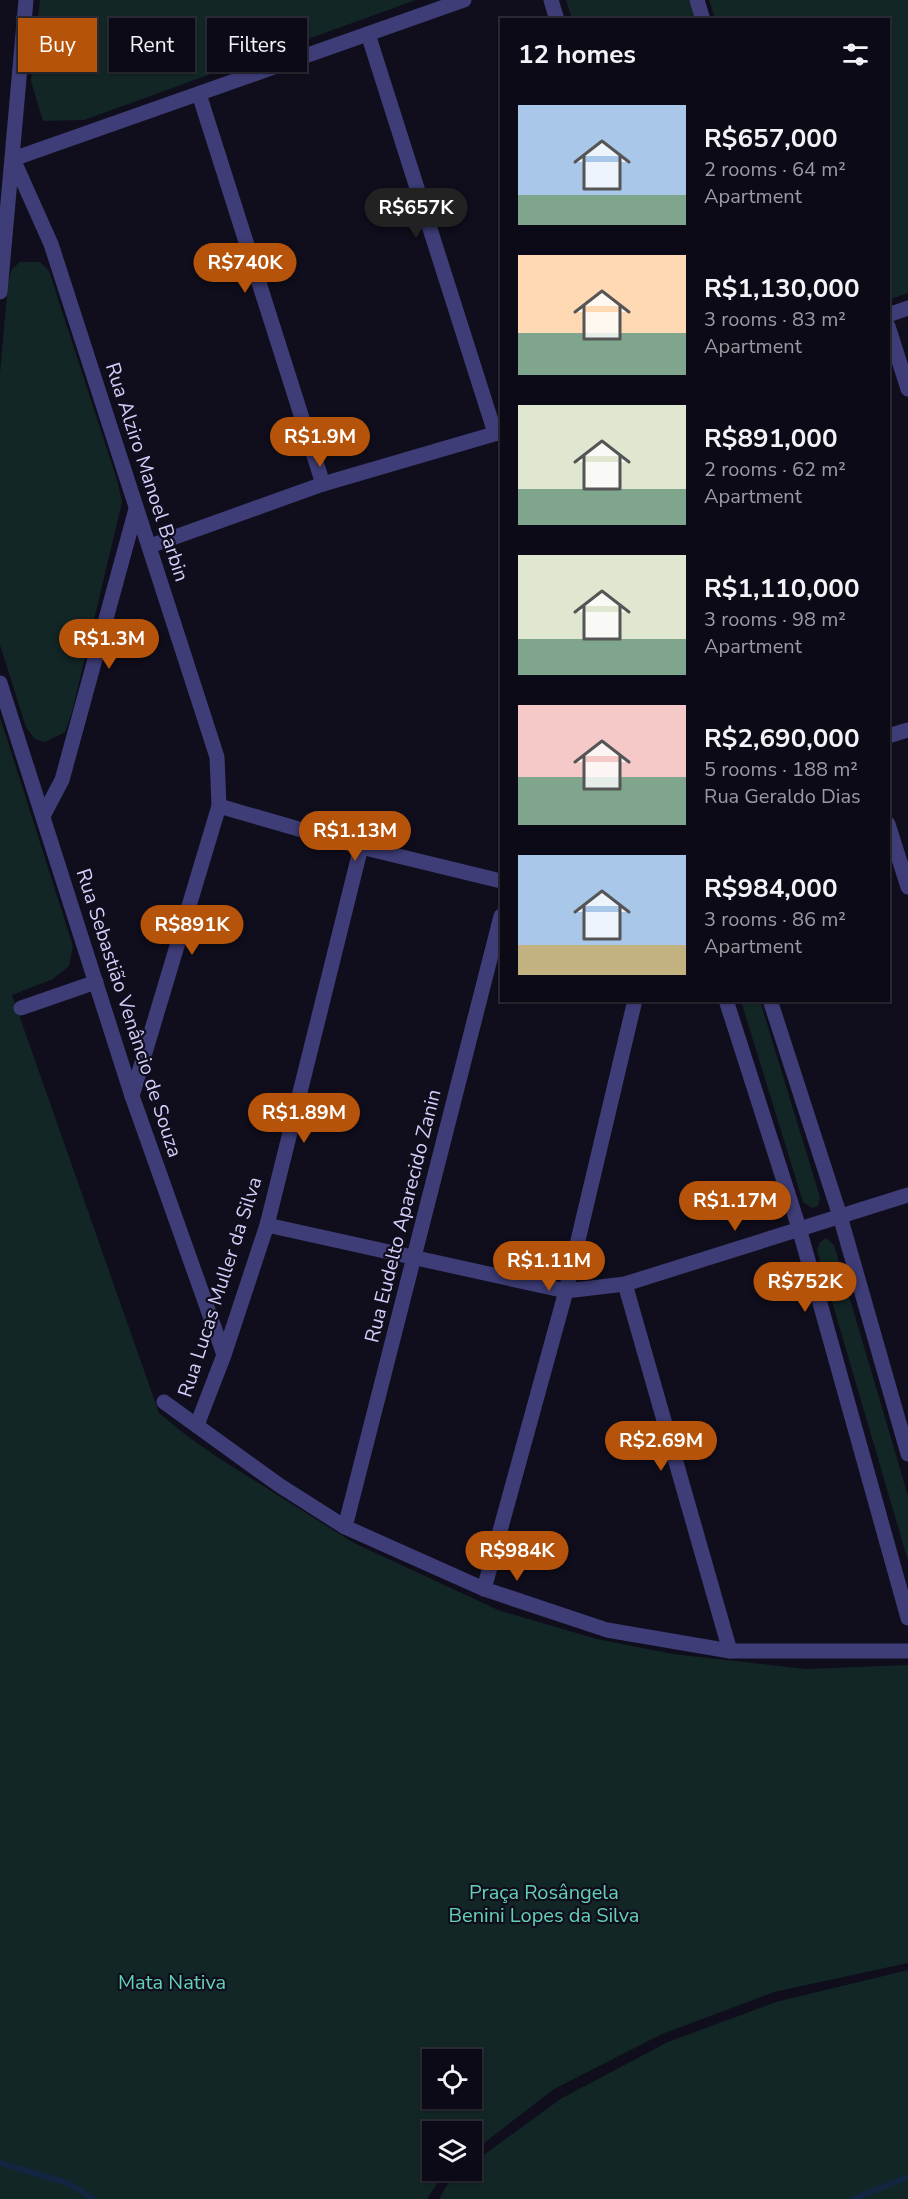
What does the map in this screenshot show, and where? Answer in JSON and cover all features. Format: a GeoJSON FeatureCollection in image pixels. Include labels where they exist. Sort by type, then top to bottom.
{"type":"FeatureCollection","features":[{"type":"Feature","properties":{"kind":"street"},"geometry":{"type":"LineString","coordinates":[[0,292],[26,0]]}},
{"type":"Feature","properties":{"kind":"street"},"geometry":{"type":"LineString","coordinates":[[13,159],[464,0]]}},
{"type":"Feature","properties":{"kind":"street"},"geometry":{"type":"LineString","coordinates":[[551,0],[556,18]]}},
{"type":"Feature","properties":{"kind":"street"},"geometry":{"type":"LineString","coordinates":[[697,0],[702,18]]}},
{"type":"Feature","properties":{"kind":"street"},"geometry":{"type":"LineString","coordinates":[[150,546],[323,484],[498,432],[368,34]]}},
{"type":"Feature","properties":{"kind":"street"},"geometry":{"type":"LineString","coordinates":[[199,94],[323,484]]}},
{"type":"Feature","properties":{"kind":"street","name":"Rua Alziro Manoel Barbin"},"geometry":{"type":"LineString","coordinates":[[13,159],[51,243],[217,757],[219,806],[132,1096]]}},
{"type":"Feature","properties":{"kind":"street"},"geometry":{"type":"LineString","coordinates":[[890,314],[908,308]]}},
{"type":"Feature","properties":{"kind":"street"},"geometry":{"type":"LineString","coordinates":[[890,332],[908,389]]}},
{"type":"Feature","properties":{"kind":"street"},"geometry":{"type":"LineString","coordinates":[[43,816],[62,780],[136,509]]}},
{"type":"Feature","properties":{"kind":"street","name":"Rua Sebastião Venâncio de Souza"},"geometry":{"type":"LineString","coordinates":[[0,683],[132,1096],[224,1355]]}},
{"type":"Feature","properties":{"kind":"street"},"geometry":{"type":"LineString","coordinates":[[890,735],[908,730]]}},
{"type":"Feature","properties":{"kind":"street"},"geometry":{"type":"LineString","coordinates":[[219,806],[361,847],[500,881]]}},
{"type":"Feature","properties":{"kind":"street"},"geometry":{"type":"LineString","coordinates":[[890,830],[908,887]]}},
{"type":"Feature","properties":{"kind":"street","name":"Rua Lucas Muller da Silva"},"geometry":{"type":"LineString","coordinates":[[197,1425],[224,1355],[267,1225],[361,847]]}},
{"type":"Feature","properties":{"kind":"street","name":"Rua Eudelto Aparecido Zanin"},"geometry":{"type":"LineString","coordinates":[[345,1527],[500,920]]}},
{"type":"Feature","properties":{"kind":"street"},"geometry":{"type":"LineString","coordinates":[[21,1008],[96,982]]}},
{"type":"Feature","properties":{"kind":"street"},"geometry":{"type":"LineString","coordinates":[[484,1589],[566,1291],[635,1002]]}},
{"type":"Feature","properties":{"kind":"street"},"geometry":{"type":"LineString","coordinates":[[727,1002],[799,1228],[908,1618]]}},
{"type":"Feature","properties":{"kind":"street"},"geometry":{"type":"LineString","coordinates":[[771,1002],[840,1216],[908,1454]]}},
{"type":"Feature","properties":{"kind":"street"},"geometry":{"type":"LineString","coordinates":[[267,1225],[566,1291],[625,1284],[908,1195]]}},
{"type":"Feature","properties":{"kind":"street"},"geometry":{"type":"LineString","coordinates":[[625,1284],[730,1651]]}},
{"type":"Feature","properties":{"kind":"street"},"geometry":{"type":"LineString","coordinates":[[164,1402],[279,1485],[345,1527],[484,1589],[607,1630],[730,1651],[908,1651]]}},
{"type":"Feature","properties":{"kind":"green space"},"geometry":{"type":"Polygon","coordinates":[[[40,0],[416,0],[307,39],[307,18],[207,18],[207,72],[217,72],[84,120],[43,121],[31,81],[32,72],[97,72],[97,18],[38,18],[40,0]]]}},
{"type":"Feature","properties":{"kind":"green space"},"geometry":{"type":"Polygon","coordinates":[[[566,0],[689,0],[695,18],[572,18],[566,0]]]}},
{"type":"Feature","properties":{"kind":"green space"},"geometry":{"type":"Polygon","coordinates":[[[709,0],[908,0],[908,293],[890,299],[890,18],[715,18],[709,0]]]}},
{"type":"Feature","properties":{"kind":"green space"},"geometry":{"type":"Polygon","coordinates":[[[20,262],[40,262],[49,271],[117,480],[122,502],[72,712],[65,732],[45,742],[35,739],[26,727],[0,645],[0,373],[8,283],[12,269],[20,262]]]}},
{"type":"Feature","properties":{"kind":"green space"},"geometry":{"type":"Polygon","coordinates":[[[0,717],[73,946],[69,966],[53,979],[12,995],[159,1413],[217,1457],[354,1543],[498,1610],[597,1639],[673,1654],[806,1669],[908,1665],[908,1963],[774,1992],[662,2034],[554,2089],[482,2145],[482,2121],[422,2121],[422,2181],[439,2181],[427,2199],[0,2199],[0,717]]]}},
{"type":"Feature","properties":{"kind":"green space"},"geometry":{"type":"Polygon","coordinates":[[[741,1002],[760,1002],[820,1197],[818,1206],[812,1208],[803,1202],[741,1002]]]}},
{"type":"Feature","properties":{"kind":"green space"},"geometry":{"type":"Polygon","coordinates":[[[826,1238],[834,1245],[908,1496],[908,1561],[817,1250],[820,1242],[826,1238]]]}},
{"type":"Feature","properties":{"kind":"green space"},"geometry":{"type":"Polygon","coordinates":[[[908,1970],[908,2199],[439,2199],[451,2181],[482,2181],[482,2156],[562,2098],[668,2042],[776,2002],[908,1970]]]}},
{"type":"Feature","properties":{"kind":"waterway"},"geometry":{"type":"LineString","coordinates":[[0,2163],[68,2183],[93,2199]]}},
{"type":"Feature","properties":{"kind":"waterway"},"geometry":{"type":"LineString","coordinates":[[853,2199],[908,2177]]}},
{"type":"Feature","properties":{"kind":"park label","name":"Praça Rosângela Benini Lopes da Silva"},"geometry":{"type":"Point","coordinates":[544,1904]}},
{"type":"Feature","properties":{"kind":"park label","name":"Mata Nativa"},"geometry":{"type":"Point","coordinates":[172,1982]}}]}
